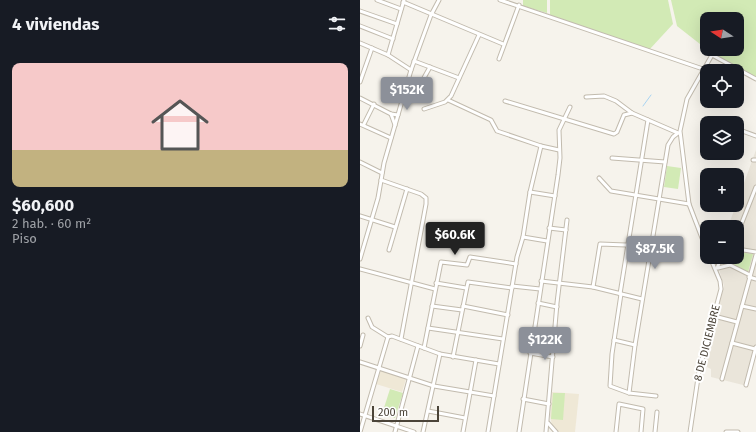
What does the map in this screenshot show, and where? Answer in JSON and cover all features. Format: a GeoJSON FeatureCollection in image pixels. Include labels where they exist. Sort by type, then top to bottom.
{"type":"FeatureCollection","features":[{"type":"Feature","properties":{"kind":"street"},"geometry":{"type":"LineString","coordinates":[[377,0],[401,9]]}},
{"type":"Feature","properties":{"kind":"street"},"geometry":{"type":"LineString","coordinates":[[360,259],[372,220],[391,138],[411,70],[431,15],[439,0]]}},
{"type":"Feature","properties":{"kind":"street"},"geometry":{"type":"LineString","coordinates":[[500,0],[519,5],[700,68]]}},
{"type":"Feature","properties":{"kind":"street"},"geometry":{"type":"LineString","coordinates":[[388,55],[404,1],[431,15],[503,44]]}},
{"type":"Feature","properties":{"kind":"street"},"geometry":{"type":"LineString","coordinates":[[499,59],[503,44],[519,5]]}},
{"type":"Feature","properties":{"kind":"street"},"geometry":{"type":"LineString","coordinates":[[360,11],[397,24]]}},
{"type":"Feature","properties":{"kind":"street"},"geometry":{"type":"LineString","coordinates":[[360,26],[392,39]]}},
{"type":"Feature","properties":{"kind":"street"},"geometry":{"type":"LineString","coordinates":[[424,109],[448,100],[479,35]]}},
{"type":"Feature","properties":{"kind":"street"},"geometry":{"type":"LineString","coordinates":[[360,43],[388,55],[411,70]]}},
{"type":"Feature","properties":{"kind":"street"},"geometry":{"type":"LineString","coordinates":[[360,82],[372,48]]}},
{"type":"Feature","properties":{"kind":"street"},"geometry":{"type":"LineString","coordinates":[[706,64],[712,55],[728,64]]}},
{"type":"Feature","properties":{"kind":"street"},"geometry":{"type":"LineString","coordinates":[[414,61],[459,78]]}},
{"type":"Feature","properties":{"kind":"street"},"geometry":{"type":"LineString","coordinates":[[420,85],[430,68]]}},
{"type":"Feature","properties":{"kind":"street"},"geometry":{"type":"LineString","coordinates":[[744,72],[756,79]]}},
{"type":"Feature","properties":{"kind":"street"},"geometry":{"type":"LineString","coordinates":[[700,75],[687,99],[679,134],[689,204],[700,233]]}},
{"type":"Feature","properties":{"kind":"street"},"geometry":{"type":"LineString","coordinates":[[586,97],[604,96],[616,101],[632,113],[679,134]]}},
{"type":"Feature","properties":{"kind":"street"},"geometry":{"type":"LineString","coordinates":[[360,98],[391,114],[398,115]]}},
{"type":"Feature","properties":{"kind":"street"},"geometry":{"type":"LineString","coordinates":[[448,100],[491,120],[496,131],[558,150]]}},
{"type":"Feature","properties":{"kind":"street"},"geometry":{"type":"LineString","coordinates":[[505,101],[615,134],[622,118],[626,113],[632,113]]}},
{"type":"Feature","properties":{"kind":"street"},"geometry":{"type":"LineString","coordinates":[[374,104],[362,124],[391,138]]}},
{"type":"Feature","properties":{"kind":"street"},"geometry":{"type":"LineString","coordinates":[[519,432],[555,196],[560,158],[558,150],[559,130],[570,107]]}},
{"type":"Feature","properties":{"kind":"street"},"geometry":{"type":"LineString","coordinates":[[391,114],[395,125]]}},
{"type":"Feature","properties":{"kind":"street"},"geometry":{"type":"LineString","coordinates":[[648,120],[626,245],[614,340],[610,386],[629,392],[656,396]]}},
{"type":"Feature","properties":{"kind":"street"},"geometry":{"type":"LineString","coordinates":[[744,132],[756,136]]}},
{"type":"Feature","properties":{"kind":"street"},"geometry":{"type":"LineString","coordinates":[[629,392],[642,299],[652,250],[665,162],[669,142],[679,134]]}},
{"type":"Feature","properties":{"kind":"street"},"geometry":{"type":"LineString","coordinates":[[488,432],[516,264],[523,237],[530,192],[541,146]]}},
{"type":"Feature","properties":{"kind":"street"},"geometry":{"type":"LineString","coordinates":[[612,158],[665,162]]}},
{"type":"Feature","properties":{"kind":"street"},"geometry":{"type":"LineString","coordinates":[[360,162],[382,173]]}},
{"type":"Feature","properties":{"kind":"street"},"geometry":{"type":"LineString","coordinates":[[599,178],[611,191],[689,204]]}},
{"type":"Feature","properties":{"kind":"street"},"geometry":{"type":"LineString","coordinates":[[381,180],[421,194],[426,198],[401,339]]}},
{"type":"Feature","properties":{"kind":"street"},"geometry":{"type":"LineString","coordinates":[[743,220],[756,187]]}},
{"type":"Feature","properties":{"kind":"street"},"geometry":{"type":"LineString","coordinates":[[389,250],[407,189]]}},
{"type":"Feature","properties":{"kind":"street"},"geometry":{"type":"LineString","coordinates":[[530,192],[555,196]]}},
{"type":"Feature","properties":{"kind":"street"},"geometry":{"type":"LineString","coordinates":[[360,216],[395,227]]}},
{"type":"Feature","properties":{"kind":"street"},"geometry":{"type":"LineString","coordinates":[[546,432],[548,423],[556,307],[567,220]]}},
{"type":"Feature","properties":{"kind":"street"},"geometry":{"type":"LineString","coordinates":[[550,228],[566,230]]}},
{"type":"Feature","properties":{"kind":"street"},"geometry":{"type":"LineString","coordinates":[[523,237],[547,241]]}},
{"type":"Feature","properties":{"kind":"street"},"geometry":{"type":"LineString","coordinates":[[360,240],[365,242]]}},
{"type":"Feature","properties":{"kind":"street"},"geometry":{"type":"LineString","coordinates":[[593,287],[600,244],[606,242],[676,254]]}},
{"type":"Feature","properties":{"kind":"street"},"geometry":{"type":"LineString","coordinates":[[744,251],[756,252]]}},
{"type":"Feature","properties":{"kind":"street"},"geometry":{"type":"LineString","coordinates":[[722,379],[756,255]]}},
{"type":"Feature","properties":{"kind":"street"},"geometry":{"type":"LineString","coordinates":[[424,348],[436,283],[442,261],[467,264],[470,256],[516,264]]}},
{"type":"Feature","properties":{"kind":"street","name":"8 DE DICIEMBRE"},"geometry":{"type":"LineString","coordinates":[[690,432],[698,377],[721,289],[717,268],[714,264]]}},
{"type":"Feature","properties":{"kind":"street"},"geometry":{"type":"LineString","coordinates":[[717,268],[719,264]]}},
{"type":"Feature","properties":{"kind":"street"},"geometry":{"type":"LineString","coordinates":[[717,268],[730,265],[756,279]]}},
{"type":"Feature","properties":{"kind":"street"},"geometry":{"type":"LineString","coordinates":[[360,270],[435,289]]}},
{"type":"Feature","properties":{"kind":"street"},"geometry":{"type":"LineString","coordinates":[[541,281],[593,287],[642,299]]}},
{"type":"Feature","properties":{"kind":"street"},"geometry":{"type":"LineString","coordinates":[[453,357],[466,288],[469,282],[540,289]]}},
{"type":"Feature","properties":{"kind":"street"},"geometry":{"type":"LineString","coordinates":[[436,283],[466,288]]}},
{"type":"Feature","properties":{"kind":"street"},"geometry":{"type":"LineString","coordinates":[[538,303],[556,307]]}},
{"type":"Feature","properties":{"kind":"street"},"geometry":{"type":"LineString","coordinates":[[432,306],[462,308],[508,315]]}},
{"type":"Feature","properties":{"kind":"street"},"geometry":{"type":"LineString","coordinates":[[742,306],[756,309]]}},
{"type":"Feature","properties":{"kind":"street"},"geometry":{"type":"LineString","coordinates":[[714,316],[737,322]]}},
{"type":"Feature","properties":{"kind":"street"},"geometry":{"type":"LineString","coordinates":[[368,318],[372,327],[388,337],[392,336],[440,354],[499,364]]}},
{"type":"Feature","properties":{"kind":"street"},"geometry":{"type":"LineString","coordinates":[[428,328],[458,331],[503,340]]}},
{"type":"Feature","properties":{"kind":"street"},"geometry":{"type":"LineString","coordinates":[[360,346],[363,335]]}},
{"type":"Feature","properties":{"kind":"street"},"geometry":{"type":"LineString","coordinates":[[360,432],[388,337]]}},
{"type":"Feature","properties":{"kind":"street"},"geometry":{"type":"LineString","coordinates":[[614,340],[635,345]]}},
{"type":"Feature","properties":{"kind":"street"},"geometry":{"type":"LineString","coordinates":[[732,343],[756,348],[746,385]]}},
{"type":"Feature","properties":{"kind":"street"},"geometry":{"type":"LineString","coordinates":[[395,432],[418,346]]}},
{"type":"Feature","properties":{"kind":"street"},"geometry":{"type":"LineString","coordinates":[[530,353],[553,357]]}},
{"type":"Feature","properties":{"kind":"street"},"geometry":{"type":"LineString","coordinates":[[423,432],[440,354]]}},
{"type":"Feature","properties":{"kind":"street"},"geometry":{"type":"LineString","coordinates":[[463,432],[476,360]]}},
{"type":"Feature","properties":{"kind":"street"},"geometry":{"type":"LineString","coordinates":[[360,362],[434,386],[494,396]]}},
{"type":"Feature","properties":{"kind":"street"},"geometry":{"type":"LineString","coordinates":[[523,399],[549,404]]}},
{"type":"Feature","properties":{"kind":"street"},"geometry":{"type":"LineString","coordinates":[[616,432],[619,404],[644,409],[642,432]]}},
{"type":"Feature","properties":{"kind":"street"},"geometry":{"type":"LineString","coordinates":[[428,411],[465,418]]}},
{"type":"Feature","properties":{"kind":"street"},"geometry":{"type":"LineString","coordinates":[[656,432],[657,412]]}},
{"type":"Feature","properties":{"kind":"street"},"geometry":{"type":"LineString","coordinates":[[360,414],[414,432]]}},
{"type":"Feature","properties":{"kind":"street"},"geometry":{"type":"LineString","coordinates":[[548,423],[556,432]]}},
{"type":"Feature","properties":{"kind":"street"},"geometry":{"type":"LineString","coordinates":[[726,432],[738,432]]}},
{"type":"Feature","properties":{"kind":"shaded area"},"geometry":{"type":"Polygon","coordinates":[[[756,150],[756,349],[747,386],[711,377],[711,369],[703,365],[724,286],[718,264],[744,264],[744,220],[731,220],[733,212],[744,212],[744,183],[756,150]]]}},
{"type":"Feature","properties":{"kind":"shaded area"},"geometry":{"type":"Polygon","coordinates":[[[381,370],[406,379],[402,392],[376,384],[381,370]]]}},
{"type":"Feature","properties":{"kind":"shaded area"},"geometry":{"type":"Polygon","coordinates":[[[552,392],[579,394],[575,432],[559,432],[552,425],[550,416],[552,392]]]}},
{"type":"Feature","properties":{"kind":"green space"},"geometry":{"type":"Polygon","coordinates":[[[523,0],[547,0],[547,13],[523,6],[523,0]]]}},
{"type":"Feature","properties":{"kind":"green space"},"geometry":{"type":"Polygon","coordinates":[[[550,0],[668,0],[673,24],[649,50],[550,15],[550,0]]]}},
{"type":"Feature","properties":{"kind":"green space"},"geometry":{"type":"Polygon","coordinates":[[[671,0],[756,0],[756,77],[744,71],[744,64],[731,64],[716,56],[744,56],[744,12],[700,12],[700,44],[677,26],[671,0]]]}},
{"type":"Feature","properties":{"kind":"green space"},"geometry":{"type":"Polygon","coordinates":[[[667,166],[681,168],[678,189],[664,187],[667,166]]]}},
{"type":"Feature","properties":{"kind":"green space"},"geometry":{"type":"Polygon","coordinates":[[[744,253],[753,254],[748,272],[732,264],[744,264],[744,253]]]}},
{"type":"Feature","properties":{"kind":"green space"},"geometry":{"type":"Polygon","coordinates":[[[390,389],[403,393],[395,418],[382,414],[390,389]]]}},
{"type":"Feature","properties":{"kind":"green space"},"geometry":{"type":"Polygon","coordinates":[[[553,393],[565,393],[563,420],[551,419],[553,393]]]}},
{"type":"Feature","properties":{"kind":"waterway"},"geometry":{"type":"LineString","coordinates":[[643,106],[651,95]]}}]}
